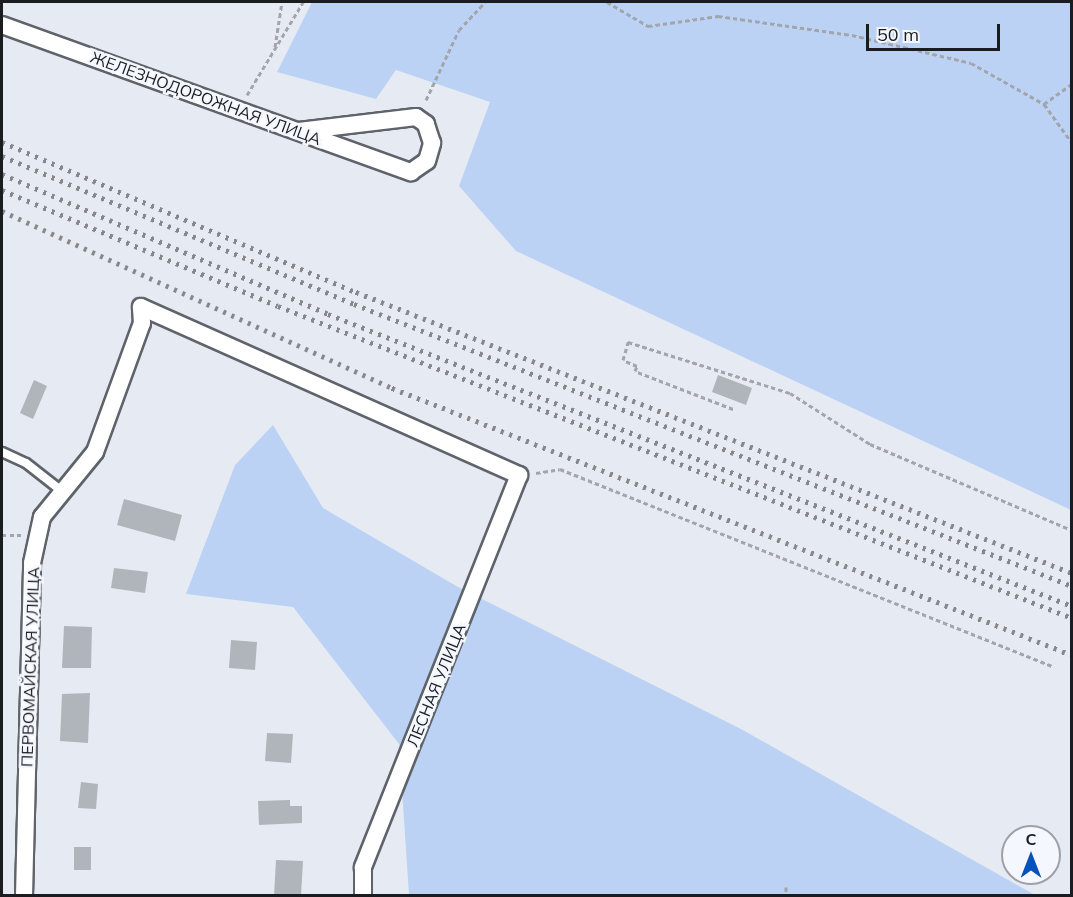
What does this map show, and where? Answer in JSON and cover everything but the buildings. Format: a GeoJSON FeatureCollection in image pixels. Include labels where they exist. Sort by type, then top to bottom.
{"type":"FeatureCollection","features":[{"type":"Feature","properties":{"kind":"street","name":"ЖЕЛЕЗНОДОРОЖНАЯ УЛИЦА"},"geometry":{"type":"LineString","coordinates":[[2,25],[299,132],[411,172],[427,160],[432,143],[426,124],[416,117],[299,132]]}},
{"type":"Feature","properties":{"kind":"street","name":"ПЕРВОМАЙСКАЯ УЛИЦА"},"geometry":{"type":"LineString","coordinates":[[24,896],[32,563],[42,518],[95,453],[142,323],[141,306],[519,475]]}},
{"type":"Feature","properties":{"kind":"street","name":"ЛЕСНАЯ УЛИЦА"},"geometry":{"type":"LineString","coordinates":[[363,896],[363,868],[519,475]]}},
{"type":"Feature","properties":{"kind":"lane"},"geometry":{"type":"LineString","coordinates":[[2,452],[26,463],[63,492]]}},
{"type":"Feature","properties":{"kind":"path"},"geometry":{"type":"LineString","coordinates":[[275,49],[282,2]]}},
{"type":"Feature","properties":{"kind":"path"},"geometry":{"type":"LineString","coordinates":[[239,110],[303,2]]}},
{"type":"Feature","properties":{"kind":"path"},"geometry":{"type":"LineString","coordinates":[[426,100],[459,30],[485,2]]}},
{"type":"Feature","properties":{"kind":"path"},"geometry":{"type":"LineString","coordinates":[[607,2],[648,26],[718,16],[863,37],[971,63],[1044,104],[1071,142]]}},
{"type":"Feature","properties":{"kind":"path"},"geometry":{"type":"LineString","coordinates":[[1044,104],[1071,84]]}},
{"type":"Feature","properties":{"kind":"path"},"geometry":{"type":"LineString","coordinates":[[734,409],[635,371],[638,366],[623,360],[628,342],[790,393],[870,444],[1071,530]]}},
{"type":"Feature","properties":{"kind":"path"},"geometry":{"type":"LineString","coordinates":[[519,475],[560,469],[1052,666]]}},
{"type":"Feature","properties":{"kind":"path"},"geometry":{"type":"LineString","coordinates":[[786,887],[786,896]]}},
{"type":"Feature","properties":{"kind":"shaded area"},"geometry":{"type":"Polygon","coordinates":[[[312,2],[1071,2],[1071,510],[516,251],[459,186],[490,102],[396,70],[376,99],[277,72],[312,2]]]}},
{"type":"Feature","properties":{"kind":"shaded area"},"geometry":{"type":"Polygon","coordinates":[[[273,425],[323,508],[458,587],[741,729],[1001,876],[1001,885],[1017,885],[1035,895],[409,895],[399,744],[293,607],[186,594],[235,465],[273,425]]]}},
{"type":"Feature","properties":{"kind":"railway"},"geometry":{"type":"LineString","coordinates":[[2,142],[356,292],[1072,573]]}},
{"type":"Feature","properties":{"kind":"railway"},"geometry":{"type":"LineString","coordinates":[[2,156],[354,304],[1072,586]]}},
{"type":"Feature","properties":{"kind":"railway"},"geometry":{"type":"LineString","coordinates":[[2,174],[328,314],[1072,606]]}},
{"type":"Feature","properties":{"kind":"railway"},"geometry":{"type":"LineString","coordinates":[[2,190],[278,306],[1072,618]]}},
{"type":"Feature","properties":{"kind":"railway"},"geometry":{"type":"LineString","coordinates":[[2,211],[392,388],[1072,655]]}}]}
